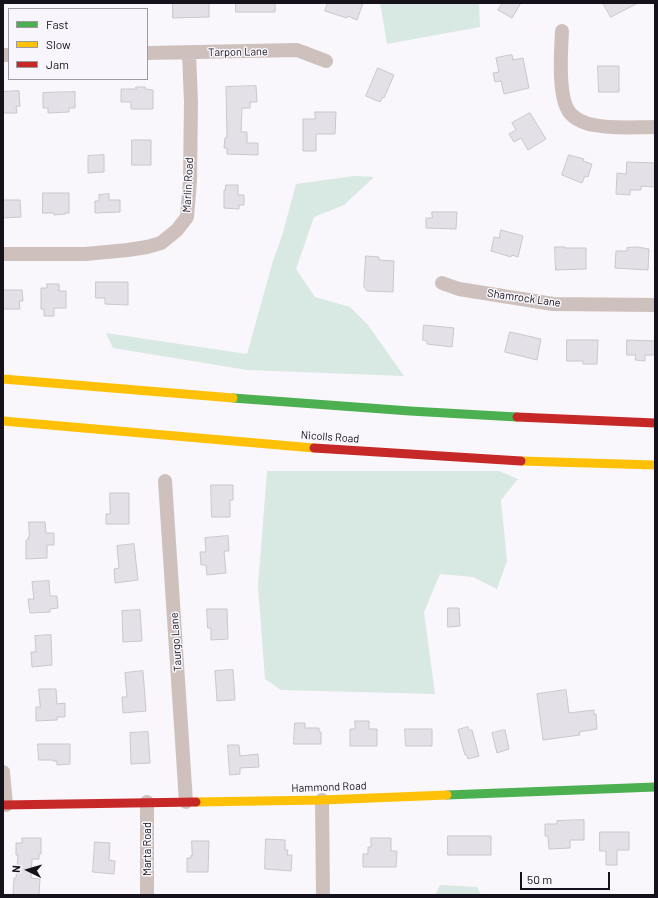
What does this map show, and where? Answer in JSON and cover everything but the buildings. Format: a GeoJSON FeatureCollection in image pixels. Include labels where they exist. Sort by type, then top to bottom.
{"type":"FeatureCollection","features":[{"type":"Feature","properties":{"kind":"main road"},"geometry":{"type":"LineString","coordinates":[[3,379],[346,408],[523,418],[655,423]]}},
{"type":"Feature","properties":{"kind":"main road","name":"Nicolls Road"},"geometry":{"type":"LineString","coordinates":[[3,421],[369,452],[517,461],[655,465]]}},
{"type":"Feature","properties":{"kind":"main road","name":"Hammond Road"},"geometry":{"type":"LineString","coordinates":[[5,805],[322,800],[655,787]]}},
{"type":"Feature","properties":{"kind":"street"},"geometry":{"type":"LineString","coordinates":[[562,31],[562,97],[568,112],[581,121],[594,125],[655,127]]}},
{"type":"Feature","properties":{"kind":"street","name":"Tarpon Lane"},"geometry":{"type":"LineString","coordinates":[[148,53],[296,50],[326,61]]}},
{"type":"Feature","properties":{"kind":"street","name":"Marlin Road"},"geometry":{"type":"LineString","coordinates":[[3,254],[85,254],[128,250],[161,243],[177,230],[187,217],[190,181],[190,53]]}},
{"type":"Feature","properties":{"kind":"street","name":"Shamrock Lane"},"geometry":{"type":"LineString","coordinates":[[442,283],[459,289],[553,304],[655,305]]}},
{"type":"Feature","properties":{"kind":"street","name":"Taurgo Lane"},"geometry":{"type":"LineString","coordinates":[[165,481],[186,802]]}},
{"type":"Feature","properties":{"kind":"street"},"geometry":{"type":"LineString","coordinates":[[3,772],[5,805]]}},
{"type":"Feature","properties":{"kind":"street"},"geometry":{"type":"LineString","coordinates":[[322,800],[323,895]]}},
{"type":"Feature","properties":{"kind":"street","name":"Marta Road"},"geometry":{"type":"LineString","coordinates":[[146,895],[147,802]]}},
{"type":"Feature","properties":{"kind":"shaded area"},"geometry":{"type":"Polygon","coordinates":[[[380,3],[479,3],[480,27],[387,44],[380,3]]]}},
{"type":"Feature","properties":{"kind":"shaded area"},"geometry":{"type":"Polygon","coordinates":[[[354,176],[374,177],[344,205],[314,217],[296,269],[315,297],[350,307],[368,325],[404,376],[247,370],[113,348],[106,333],[247,354],[296,184],[354,176]]]}},
{"type":"Feature","properties":{"kind":"shaded area"},"geometry":{"type":"Polygon","coordinates":[[[267,471],[499,471],[518,479],[501,500],[507,561],[497,589],[473,577],[440,574],[424,612],[435,694],[281,690],[265,679],[258,586],[267,471]]]}},
{"type":"Feature","properties":{"kind":"shaded area"},"geometry":{"type":"Polygon","coordinates":[[[440,885],[477,887],[481,895],[435,895],[440,885]]]}},
{"type":"Feature","properties":{"kind":"traffic: fast"},"geometry":{"type":"LineString","coordinates":[[233,398],[517,417]]}},
{"type":"Feature","properties":{"kind":"traffic: fast"},"geometry":{"type":"LineString","coordinates":[[447,795],[655,787]]}},
{"type":"Feature","properties":{"kind":"traffic: slow"},"geometry":{"type":"LineString","coordinates":[[3,379],[233,398]]}},
{"type":"Feature","properties":{"kind":"traffic: slow"},"geometry":{"type":"LineString","coordinates":[[3,421],[314,448]]}},
{"type":"Feature","properties":{"kind":"traffic: slow"},"geometry":{"type":"LineString","coordinates":[[521,461],[655,465]]}},
{"type":"Feature","properties":{"kind":"traffic: slow"},"geometry":{"type":"LineString","coordinates":[[196,802],[322,800],[447,795]]}},
{"type":"Feature","properties":{"kind":"traffic: jam"},"geometry":{"type":"LineString","coordinates":[[517,417],[655,423]]}},
{"type":"Feature","properties":{"kind":"traffic: jam"},"geometry":{"type":"LineString","coordinates":[[314,448],[521,461]]}},
{"type":"Feature","properties":{"kind":"traffic: jam"},"geometry":{"type":"LineString","coordinates":[[3,805],[196,802]]}}]}
